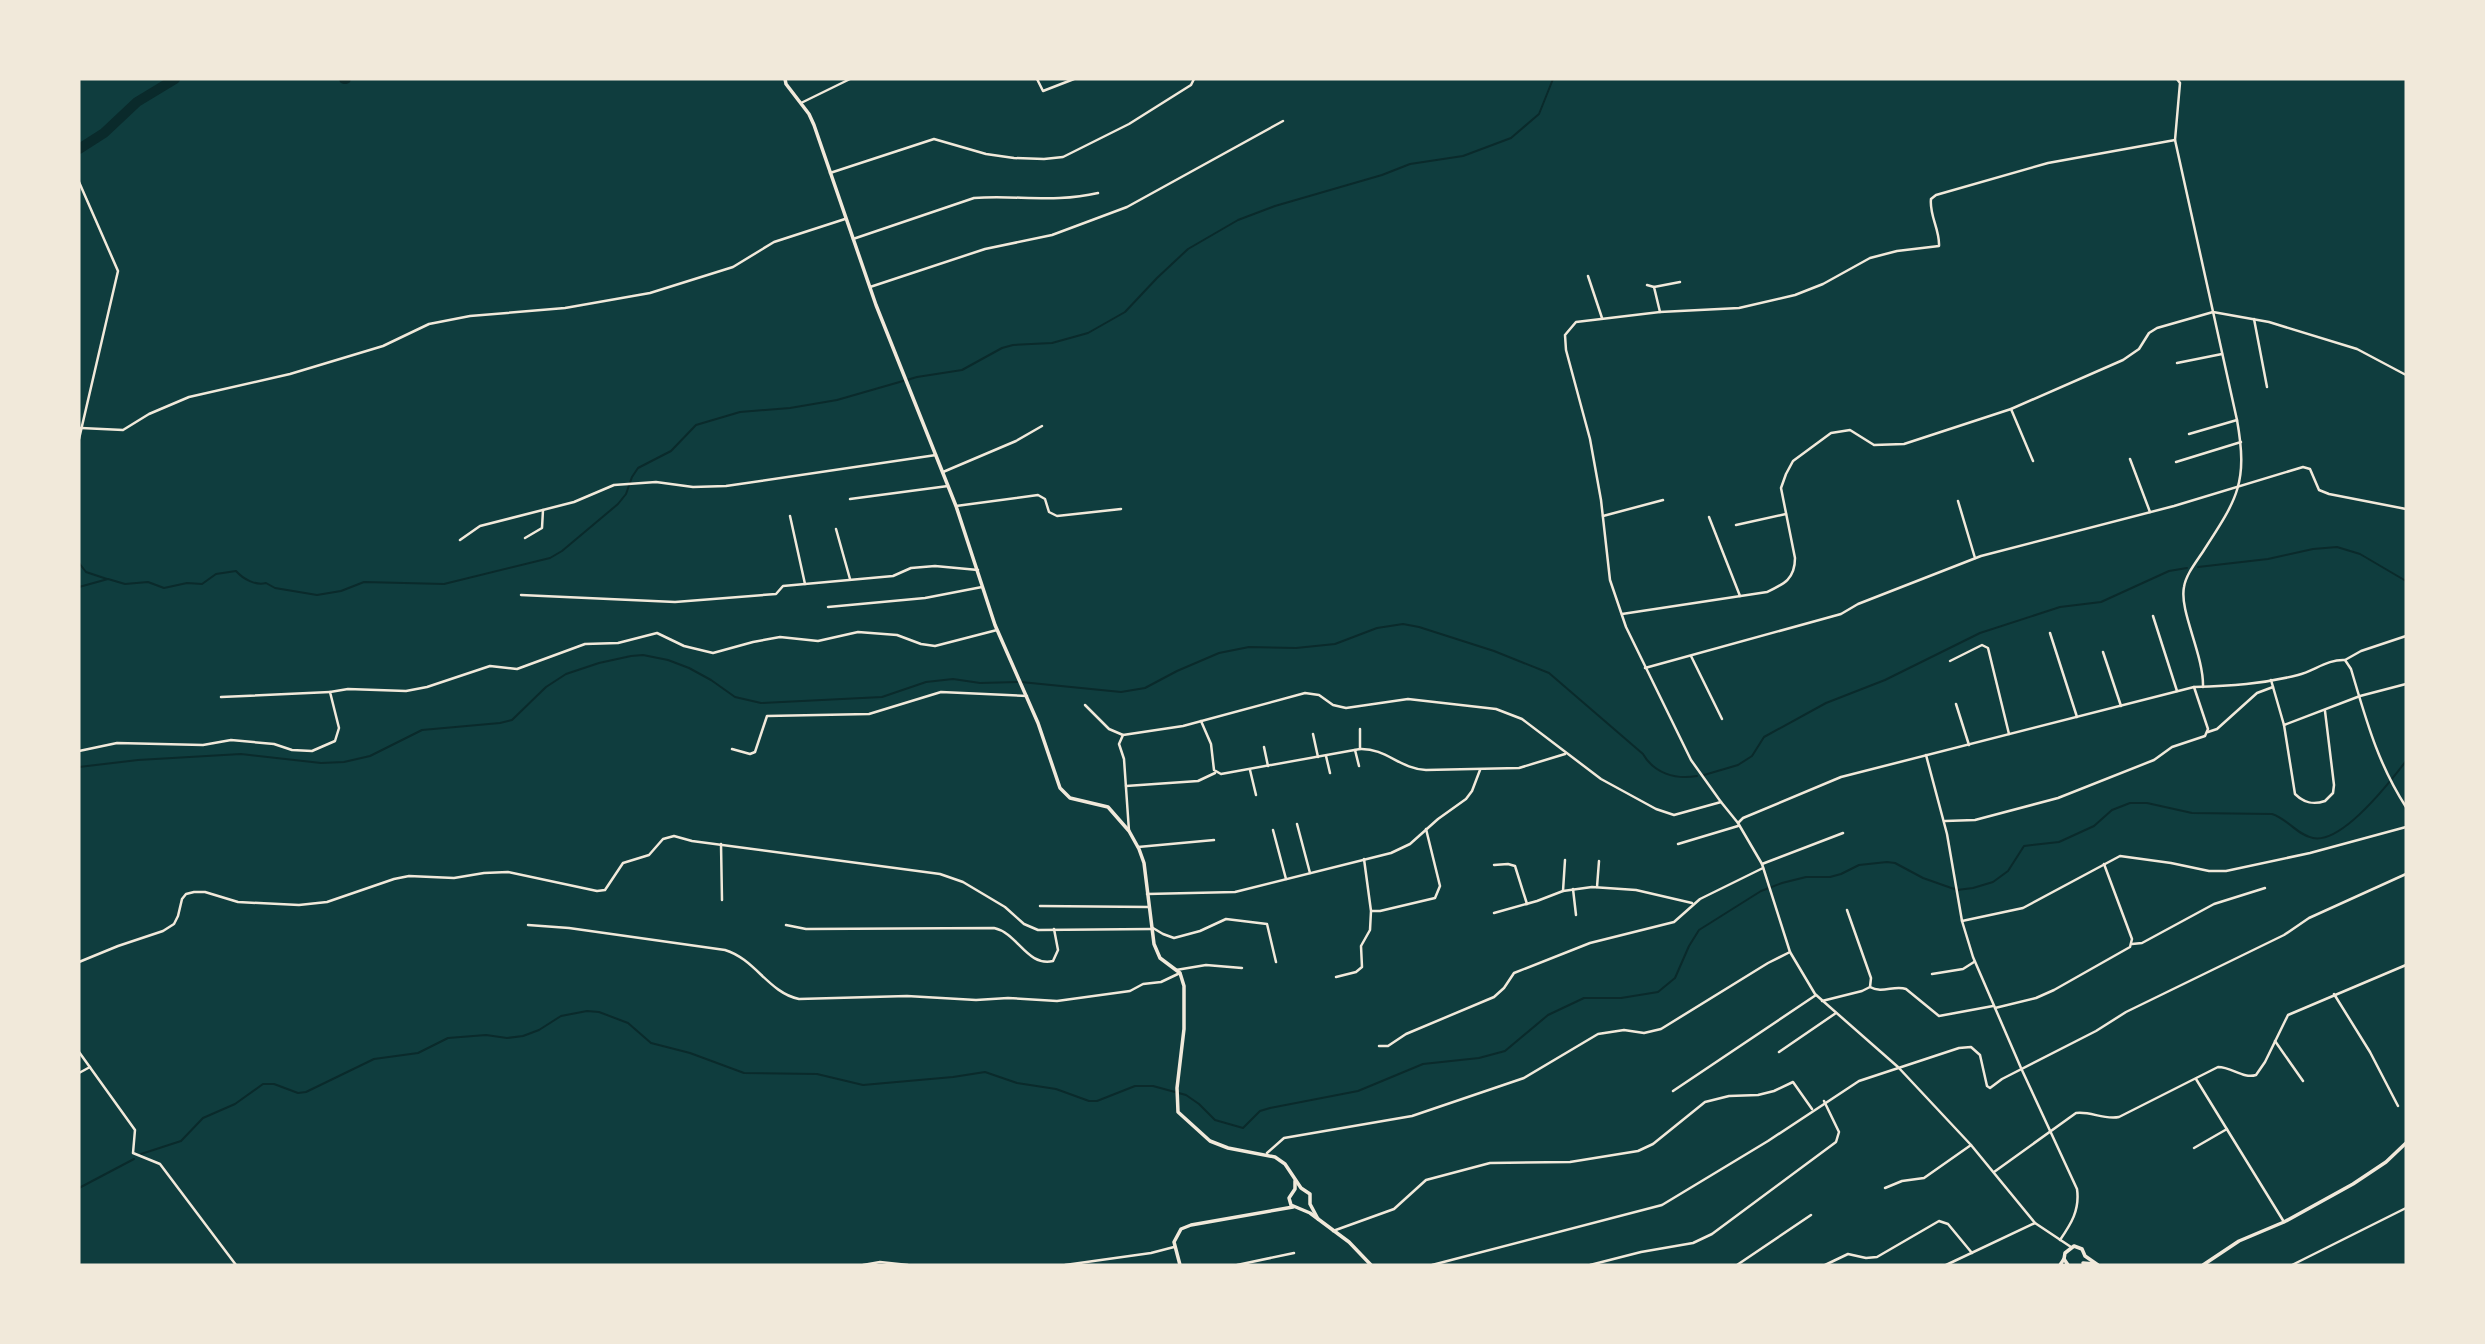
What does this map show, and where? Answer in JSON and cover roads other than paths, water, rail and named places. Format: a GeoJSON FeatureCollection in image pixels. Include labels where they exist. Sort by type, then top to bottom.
{"type":"FeatureCollection","features":[{"type":"Feature","properties":{"kind":"main road"},"geometry":{"type":"LineString","coordinates":[[785,79],[814,125],[845,219],[956,506],[998,630],[1065,795],[1073,800],[1108,807],[1129,831],[1138,847],[1144,863],[1151,927],[1157,953],[1178,972],[1184,986],[1184,1029],[1177,1087],[1178,1112],[1210,1141],[1228,1148],[1267,1153],[1286,1164],[1295,1181],[1310,1194],[1310,1204],[1318,1219]]}},
{"type":"Feature","properties":{"kind":"main road"},"geometry":{"type":"LineString","coordinates":[[2203,1265],[2239,1241],[2284,1222],[2353,1184],[2386,1162],[2406,1143]]}},
{"type":"Feature","properties":{"kind":"main road"},"geometry":{"type":"LineString","coordinates":[[1295,1181],[1295,1189]]}},
{"type":"Feature","properties":{"kind":"main road"},"geometry":{"type":"LineString","coordinates":[[1284,1208],[1291,1193],[1301,1188]]}},
{"type":"Feature","properties":{"kind":"main road"},"geometry":{"type":"LineString","coordinates":[[1289,1201],[1298,1210],[1305,1209],[1310,1204]]}},
{"type":"Feature","properties":{"kind":"main road"},"geometry":{"type":"LineString","coordinates":[[1180,1265],[1174,1248],[1178,1233],[1191,1226],[1293,1207]]}},
{"type":"Feature","properties":{"kind":"main road"},"geometry":{"type":"LineString","coordinates":[[1305,1209],[1363,1254],[1371,1265]]}},
{"type":"Feature","properties":{"kind":"main road"},"geometry":{"type":"LineString","coordinates":[[2060,1265],[2066,1251],[2071,1247],[2079,1247],[2085,1256],[2097,1265]]}},
{"type":"Feature","properties":{"kind":"main road"},"geometry":{"type":"LineString","coordinates":[[2085,1256],[2082,1264],[2097,1265]]}},
{"type":"Feature","properties":{"kind":"main road"},"geometry":{"type":"LineString","coordinates":[[2064,1259],[2068,1265]]}},
{"type":"Feature","properties":{"kind":"street"},"geometry":{"type":"LineString","coordinates":[[801,103],[850,79]]}},
{"type":"Feature","properties":{"kind":"street"},"geometry":{"type":"LineString","coordinates":[[1037,79],[1043,91],[1074,79]]}},
{"type":"Feature","properties":{"kind":"street"},"geometry":{"type":"LineString","coordinates":[[830,173],[934,139],[986,154],[1014,158],[1044,159],[1063,156],[1129,124],[1191,85],[1194,79]]}},
{"type":"Feature","properties":{"kind":"street"},"geometry":{"type":"LineString","coordinates":[[2177,79],[2180,83],[2175,140],[2237,420],[2242,457],[2239,487],[2229,510],[2184,587],[2185,607],[2203,674],[2203,687]]}},
{"type":"Feature","properties":{"kind":"street"},"geometry":{"type":"LineString","coordinates":[[870,287],[985,249],[1052,234],[1127,207],[1283,121]]}},
{"type":"Feature","properties":{"kind":"street"},"geometry":{"type":"LineString","coordinates":[[2071,1247],[2035,1223],[1971,1145],[1898,1067],[1816,995],[1790,952],[1763,866],[1738,824],[1699,775],[1645,668],[1622,614],[1610,580],[1590,439],[1566,350],[1565,335],[1576,323],[1602,318],[1739,308],[1795,295],[1823,284],[1870,258],[1897,251],[1939,246],[1930,207],[1931,200],[1936,195],[2048,163],[2175,140]]}},
{"type":"Feature","properties":{"kind":"street"},"geometry":{"type":"LineString","coordinates":[[79,182],[118,271],[79,439]]}},
{"type":"Feature","properties":{"kind":"street"},"geometry":{"type":"LineString","coordinates":[[853,239],[974,198],[1056,200],[1098,193]]}},
{"type":"Feature","properties":{"kind":"street"},"geometry":{"type":"LineString","coordinates":[[81,428],[123,430],[149,414],[189,397],[290,374],[383,346],[429,324],[470,316],[565,308],[650,293],[733,267],[775,242],[845,219]]}},
{"type":"Feature","properties":{"kind":"street"},"geometry":{"type":"LineString","coordinates":[[1588,276],[1602,318]]}},
{"type":"Feature","properties":{"kind":"street"},"geometry":{"type":"LineString","coordinates":[[1647,285],[1654,287],[1680,282]]}},
{"type":"Feature","properties":{"kind":"street"},"geometry":{"type":"LineString","coordinates":[[1654,287],[1660,312]]}},
{"type":"Feature","properties":{"kind":"street"},"geometry":{"type":"LineString","coordinates":[[1622,614],[1767,592],[1782,585],[1792,575],[1794,558],[1781,488],[1793,461],[1831,433],[1850,430],[1874,445],[1904,444],[2011,408],[2132,355],[2149,333],[2158,328],[2213,312],[2254,319],[2357,349],[2406,375]]}},
{"type":"Feature","properties":{"kind":"street"},"geometry":{"type":"LineString","coordinates":[[2254,319],[2267,387]]}},
{"type":"Feature","properties":{"kind":"street"},"geometry":{"type":"LineString","coordinates":[[2177,363],[2222,354]]}},
{"type":"Feature","properties":{"kind":"street"},"geometry":{"type":"LineString","coordinates":[[2011,408],[2033,461]]}},
{"type":"Feature","properties":{"kind":"street"},"geometry":{"type":"LineString","coordinates":[[2189,433],[2237,420]]}},
{"type":"Feature","properties":{"kind":"street"},"geometry":{"type":"LineString","coordinates":[[943,472],[1016,441],[1042,426]]}},
{"type":"Feature","properties":{"kind":"street"},"geometry":{"type":"LineString","coordinates":[[2176,462],[2241,442]]}},
{"type":"Feature","properties":{"kind":"street"},"geometry":{"type":"LineString","coordinates":[[460,540],[480,527],[574,502],[624,483],[726,486],[936,455]]}},
{"type":"Feature","properties":{"kind":"street"},"geometry":{"type":"LineString","coordinates":[[2130,459],[2150,512]]}},
{"type":"Feature","properties":{"kind":"street"},"geometry":{"type":"LineString","coordinates":[[1645,668],[1842,614],[1858,604],[1975,558],[2307,467],[2319,490],[2406,509]]}},
{"type":"Feature","properties":{"kind":"street"},"geometry":{"type":"LineString","coordinates":[[850,499],[948,486]]}},
{"type":"Feature","properties":{"kind":"street"},"geometry":{"type":"LineString","coordinates":[[956,506],[1038,495],[1045,499],[1049,512],[1057,516],[1121,509]]}},
{"type":"Feature","properties":{"kind":"street"},"geometry":{"type":"LineString","coordinates":[[1603,516],[1664,500]]}},
{"type":"Feature","properties":{"kind":"street"},"geometry":{"type":"LineString","coordinates":[[1958,501],[1975,558]]}},
{"type":"Feature","properties":{"kind":"street"},"geometry":{"type":"LineString","coordinates":[[525,538],[542,528],[542,510]]}},
{"type":"Feature","properties":{"kind":"street"},"geometry":{"type":"LineString","coordinates":[[1736,525],[1786,514]]}},
{"type":"Feature","properties":{"kind":"street"},"geometry":{"type":"LineString","coordinates":[[790,516],[805,584]]}},
{"type":"Feature","properties":{"kind":"street"},"geometry":{"type":"LineString","coordinates":[[1709,517],[1740,596]]}},
{"type":"Feature","properties":{"kind":"street"},"geometry":{"type":"LineString","coordinates":[[835,529],[850,579]]}},
{"type":"Feature","properties":{"kind":"street"},"geometry":{"type":"LineString","coordinates":[[521,595],[675,602],[776,594],[783,586],[892,576],[911,568],[935,566],[978,570]]}},
{"type":"Feature","properties":{"kind":"street"},"geometry":{"type":"LineString","coordinates":[[828,607],[925,598],[982,587]]}},
{"type":"Feature","properties":{"kind":"street"},"geometry":{"type":"LineString","coordinates":[[2153,616],[2176,691]]}},
{"type":"Feature","properties":{"kind":"street"},"geometry":{"type":"LineString","coordinates":[[221,696],[348,689],[406,691],[427,687],[490,666],[517,669],[585,644],[618,643],[657,633],[684,646],[713,653],[780,637],[818,641],[859,632],[897,635],[920,644],[935,646],[998,630]]}},
{"type":"Feature","properties":{"kind":"street"},"geometry":{"type":"LineString","coordinates":[[2050,633],[2077,717]]}},
{"type":"Feature","properties":{"kind":"street"},"geometry":{"type":"LineString","coordinates":[[1678,844],[1738,824],[1743,818],[1841,777],[2176,691],[2194,687],[2237,686],[2301,674],[2406,636]]}},
{"type":"Feature","properties":{"kind":"street"},"geometry":{"type":"LineString","coordinates":[[1950,661],[1985,645],[2005,710],[2009,734]]}},
{"type":"Feature","properties":{"kind":"street"},"geometry":{"type":"LineString","coordinates":[[2103,652],[2121,706]]}},
{"type":"Feature","properties":{"kind":"street"},"geometry":{"type":"LineString","coordinates":[[1690,655],[1722,719]]}},
{"type":"Feature","properties":{"kind":"street"},"geometry":{"type":"LineString","coordinates":[[2345,660],[2351,669],[2370,735],[2388,777],[2406,807]]}},
{"type":"Feature","properties":{"kind":"street"},"geometry":{"type":"LineString","coordinates":[[2271,680],[2284,725],[2295,793],[2300,799],[2310,803],[2325,802],[2333,793],[2325,711]]}},
{"type":"Feature","properties":{"kind":"street"},"geometry":{"type":"LineString","coordinates":[[2284,725],[2360,696],[2406,684]]}},
{"type":"Feature","properties":{"kind":"street"},"geometry":{"type":"LineString","coordinates":[[2194,687],[2208,732]]}},
{"type":"Feature","properties":{"kind":"street"},"geometry":{"type":"LineString","coordinates":[[1944,821],[1975,820],[2058,798],[2154,760],[2166,749],[2217,729],[2256,694],[2273,687]]}},
{"type":"Feature","properties":{"kind":"street"},"geometry":{"type":"LineString","coordinates":[[79,751],[117,743],[203,745],[231,740],[312,751],[335,741],[339,728],[330,692]]}},
{"type":"Feature","properties":{"kind":"street"},"geometry":{"type":"LineString","coordinates":[[732,749],[750,754],[755,752],[767,716],[869,714],[940,692],[1026,694]]}},
{"type":"Feature","properties":{"kind":"street"},"geometry":{"type":"LineString","coordinates":[[1086,705],[1109,729],[1123,735],[1201,722],[1305,693],[1319,695],[1333,705],[1346,708],[1398,699],[1481,707],[1509,713],[1533,727],[1564,754],[1601,779],[1667,814],[1680,814],[1721,802]]}},
{"type":"Feature","properties":{"kind":"street"},"geometry":{"type":"LineString","coordinates":[[1956,704],[1969,745]]}},
{"type":"Feature","properties":{"kind":"street"},"geometry":{"type":"LineString","coordinates":[[1201,722],[1211,744],[1216,772]]}},
{"type":"Feature","properties":{"kind":"street"},"geometry":{"type":"LineString","coordinates":[[1360,729],[1360,749]]}},
{"type":"Feature","properties":{"kind":"street"},"geometry":{"type":"LineString","coordinates":[[1313,734],[1318,757]]}},
{"type":"Feature","properties":{"kind":"street"},"geometry":{"type":"LineString","coordinates":[[1123,735],[1119,744],[1124,759],[1129,831]]}},
{"type":"Feature","properties":{"kind":"street"},"geometry":{"type":"LineString","coordinates":[[1264,747],[1268,766]]}},
{"type":"Feature","properties":{"kind":"street"},"geometry":{"type":"LineString","coordinates":[[1126,786],[1198,781],[1216,772],[1226,774],[1360,749],[1378,750],[1418,770],[1520,768],[1564,754]]}},
{"type":"Feature","properties":{"kind":"street"},"geometry":{"type":"LineString","coordinates":[[1355,750],[1359,766]]}},
{"type":"Feature","properties":{"kind":"street"},"geometry":{"type":"LineString","coordinates":[[1326,755],[1330,773]]}},
{"type":"Feature","properties":{"kind":"street"},"geometry":{"type":"LineString","coordinates":[[1926,755],[1944,821],[1962,921],[1975,962],[2077,1189],[2077,1209],[2061,1241]]}},
{"type":"Feature","properties":{"kind":"street"},"geometry":{"type":"LineString","coordinates":[[1147,894],[1235,892],[1402,849],[1466,799],[1481,768]]}},
{"type":"Feature","properties":{"kind":"street"},"geometry":{"type":"LineString","coordinates":[[1250,769],[1256,795]]}},
{"type":"Feature","properties":{"kind":"street"},"geometry":{"type":"LineString","coordinates":[[1297,824],[1310,873]]}},
{"type":"Feature","properties":{"kind":"street"},"geometry":{"type":"LineString","coordinates":[[1962,921],[2023,908],[2114,858],[2126,856],[2209,871],[2226,871],[2310,853],[2406,827]]}},
{"type":"Feature","properties":{"kind":"street"},"geometry":{"type":"LineString","coordinates":[[1371,911],[1435,898],[1438,895],[1440,886],[1426,829]]}},
{"type":"Feature","properties":{"kind":"street"},"geometry":{"type":"LineString","coordinates":[[1273,830],[1286,879]]}},
{"type":"Feature","properties":{"kind":"street"},"geometry":{"type":"LineString","coordinates":[[1379,1046],[1388,1046],[1406,1034],[1494,997],[1514,973],[1590,943],[1674,922],[1692,904],[1763,866],[1843,833]]}},
{"type":"Feature","properties":{"kind":"street"},"geometry":{"type":"LineString","coordinates":[[79,962],[163,932],[174,925],[182,899],[186,894],[194,892],[205,892],[238,902],[299,905],[327,902],[409,876],[454,878],[508,872],[597,891],[608,887],[623,863],[649,855],[668,837],[940,874],[963,882],[1005,907],[1032,928],[1151,927],[1174,937],[1200,931],[1226,919],[1267,924],[1276,962]]}},
{"type":"Feature","properties":{"kind":"street"},"geometry":{"type":"LineString","coordinates":[[1138,847],[1214,840]]}},
{"type":"Feature","properties":{"kind":"street"},"geometry":{"type":"LineString","coordinates":[[721,844],[722,900]]}},
{"type":"Feature","properties":{"kind":"street"},"geometry":{"type":"LineString","coordinates":[[1336,977],[1356,972],[1362,967],[1361,946],[1370,930],[1371,911],[1364,859]]}},
{"type":"Feature","properties":{"kind":"street"},"geometry":{"type":"LineString","coordinates":[[1563,891],[1565,860]]}},
{"type":"Feature","properties":{"kind":"street"},"geometry":{"type":"LineString","coordinates":[[1597,887],[1599,861]]}},
{"type":"Feature","properties":{"kind":"street"},"geometry":{"type":"LineString","coordinates":[[1494,864],[1515,866],[1527,904]]}},
{"type":"Feature","properties":{"kind":"street"},"geometry":{"type":"LineString","coordinates":[[2104,864],[2132,944]]}},
{"type":"Feature","properties":{"kind":"street"},"geometry":{"type":"LineString","coordinates":[[1432,1265],[1662,1205],[1768,1141],[1859,1080],[1898,1067],[1971,1046],[1980,1055],[1989,1088],[2126,1012],[2284,935],[2309,918],[2406,874]]}},
{"type":"Feature","properties":{"kind":"street"},"geometry":{"type":"LineString","coordinates":[[1494,913],[1563,891],[1597,887],[1636,890],[1692,904]]}},
{"type":"Feature","properties":{"kind":"street"},"geometry":{"type":"LineString","coordinates":[[1870,987],[1876,990],[1903,987],[1934,1013],[1942,1016],[2036,998],[2123,952],[2132,944],[2142,943],[2214,904],[2265,888]]}},
{"type":"Feature","properties":{"kind":"street"},"geometry":{"type":"LineString","coordinates":[[1573,889],[1576,915]]}},
{"type":"Feature","properties":{"kind":"street"},"geometry":{"type":"LineString","coordinates":[[1040,906],[1149,907]]}},
{"type":"Feature","properties":{"kind":"street"},"geometry":{"type":"LineString","coordinates":[[1847,910],[1871,978],[1870,987]]}},
{"type":"Feature","properties":{"kind":"street"},"geometry":{"type":"LineString","coordinates":[[528,925],[569,928],[725,950],[745,959],[786,996],[799,999],[907,996],[976,1000],[1057,1000],[1126,992],[1143,984],[1161,982],[1178,972],[1206,965],[1242,968]]}},
{"type":"Feature","properties":{"kind":"street"},"geometry":{"type":"LineString","coordinates":[[786,925],[806,929],[994,928],[1008,934],[1031,957],[1044,963],[1053,961],[1057,955],[1054,929]]}},
{"type":"Feature","properties":{"kind":"street"},"geometry":{"type":"LineString","coordinates":[[1267,1153],[1284,1138],[1412,1116],[1524,1078],[1598,1034],[1624,1030],[1644,1033],[1661,1029],[1768,962],[1790,952]]}},
{"type":"Feature","properties":{"kind":"street"},"geometry":{"type":"LineString","coordinates":[[1932,974],[1964,969],[1975,962]]}},
{"type":"Feature","properties":{"kind":"street"},"geometry":{"type":"LineString","coordinates":[[1993,1173],[2076,1113],[2103,1118],[2119,1117],[2218,1067],[2248,1077],[2256,1075],[2288,1015],[2406,965]]}},
{"type":"Feature","properties":{"kind":"street"},"geometry":{"type":"LineString","coordinates":[[1822,1001],[1870,987]]}},
{"type":"Feature","properties":{"kind":"street"},"geometry":{"type":"LineString","coordinates":[[2334,994],[2370,1052],[2398,1106]]}},
{"type":"Feature","properties":{"kind":"street"},"geometry":{"type":"LineString","coordinates":[[1673,1091],[1816,995]]}},
{"type":"Feature","properties":{"kind":"street"},"geometry":{"type":"LineString","coordinates":[[1779,1052],[1836,1013]]}},
{"type":"Feature","properties":{"kind":"street"},"geometry":{"type":"LineString","coordinates":[[2274,1041],[2303,1081]]}},
{"type":"Feature","properties":{"kind":"street"},"geometry":{"type":"LineString","coordinates":[[79,1052],[135,1130],[133,1153],[160,1164],[236,1265]]}},
{"type":"Feature","properties":{"kind":"street"},"geometry":{"type":"LineString","coordinates":[[79,1073],[90,1067]]}},
{"type":"Feature","properties":{"kind":"street"},"geometry":{"type":"LineString","coordinates":[[2196,1078],[2284,1222]]}},
{"type":"Feature","properties":{"kind":"street"},"geometry":{"type":"LineString","coordinates":[[1333,1231],[1394,1209],[1426,1180],[1480,1165],[1570,1162],[1646,1148],[1700,1105],[1724,1097],[1758,1095],[1793,1083],[1812,1110]]}},
{"type":"Feature","properties":{"kind":"street"},"geometry":{"type":"LineString","coordinates":[[1590,1265],[1693,1243],[1712,1234],[1836,1142],[1839,1132],[1824,1101]]}},
{"type":"Feature","properties":{"kind":"street"},"geometry":{"type":"LineString","coordinates":[[2194,1148],[2227,1129]]}},
{"type":"Feature","properties":{"kind":"street"},"geometry":{"type":"LineString","coordinates":[[1885,1188],[1902,1181],[1924,1178],[1971,1145]]}},
{"type":"Feature","properties":{"kind":"street"},"geometry":{"type":"LineString","coordinates":[[2292,1265],[2406,1208]]}},
{"type":"Feature","properties":{"kind":"street"},"geometry":{"type":"LineString","coordinates":[[1737,1265],[1811,1215]]}},
{"type":"Feature","properties":{"kind":"street"},"geometry":{"type":"LineString","coordinates":[[1825,1265],[1844,1255],[1870,1259],[1877,1257],[1939,1221],[1948,1224],[1972,1253]]}},
{"type":"Feature","properties":{"kind":"street"},"geometry":{"type":"LineString","coordinates":[[1946,1265],[2035,1223]]}},
{"type":"Feature","properties":{"kind":"street"},"geometry":{"type":"LineString","coordinates":[[2061,1241],[2066,1251]]}},
{"type":"Feature","properties":{"kind":"street"},"geometry":{"type":"LineString","coordinates":[[1065,1265],[1174,1248]]}},
{"type":"Feature","properties":{"kind":"street"},"geometry":{"type":"LineString","coordinates":[[1237,1265],[1294,1253]]}},
{"type":"Feature","properties":{"kind":"street"},"geometry":{"type":"LineString","coordinates":[[1745,1261],[1747,1265]]}},
{"type":"Feature","properties":{"kind":"street"},"geometry":{"type":"LineString","coordinates":[[863,1265],[880,1262],[908,1265]]}},
{"type":"Feature","properties":{"kind":"waterway"},"geometry":{"type":"LineString","coordinates":[[79,149],[104,133],[137,102],[175,79]]}},
{"type":"Feature","properties":{"kind":"waterway"},"geometry":{"type":"LineString","coordinates":[[79,587],[108,579],[125,584],[148,582],[164,588],[187,583],[202,584],[216,574],[236,571],[254,583],[266,583],[275,588],[317,595],[341,591],[364,582],[444,584],[550,558],[618,504],[626,494],[638,468],[671,451],[696,425],[740,412],[790,408],[837,400],[917,377],[962,370],[1002,348],[1013,345],[1052,343],[1088,333],[1125,312],[1188,249],[1238,220],[1410,164],[1463,156],[1511,138],[1539,114],[1553,79]]}},
{"type":"Feature","properties":{"kind":"waterway"},"geometry":{"type":"LineString","coordinates":[[2198,567],[2337,547],[2360,554],[2406,581]]}},
{"type":"Feature","properties":{"kind":"waterway"},"geometry":{"type":"LineString","coordinates":[[79,563],[86,572],[107,579]]}},
{"type":"Feature","properties":{"kind":"waterway"},"geometry":{"type":"LineString","coordinates":[[1704,775],[1738,765],[1752,756],[1764,737],[1826,703],[1885,680],[1980,633],[2060,607],[2101,602],[2169,571],[2187,568]]}},
{"type":"Feature","properties":{"kind":"waterway"},"geometry":{"type":"LineString","coordinates":[[79,767],[138,760],[241,754],[321,763],[344,762],[370,756],[422,730],[512,720],[546,687],[566,674],[631,656],[643,655],[668,660],[711,680],[735,697],[761,703],[882,697],[926,682],[953,679],[980,683],[1021,682],[1121,692],[1145,688],[1219,653],[1249,647],[1296,648],[1335,644],[1377,628],[1403,624],[1494,651],[1549,673],[1643,754],[1653,766],[1673,776],[1697,776]]}},
{"type":"Feature","properties":{"kind":"waterway"},"geometry":{"type":"LineString","coordinates":[[141,1154],[181,1141],[203,1118],[235,1104],[263,1084],[274,1084],[298,1093],[306,1092],[374,1059],[418,1053],[448,1038],[523,1036],[539,1030],[561,1016],[587,1011],[599,1012],[628,1023],[651,1043],[690,1053],[744,1073],[817,1074],[863,1085],[985,1072],[1017,1083],[1056,1089],[1089,1101],[1097,1101],[1135,1086],[1153,1086],[1186,1095],[1215,1120],[1243,1128],[1260,1111],[1270,1108],[1358,1091],[1423,1064],[1479,1058],[1505,1051],[1548,1015],[1584,998],[1621,998],[1658,992],[1675,978],[1699,930],[1761,891],[1782,883],[1806,877],[1830,877],[1859,865],[1887,862],[1957,890],[1973,888],[1993,882],[2008,871],[2024,846],[2059,842],[2094,826],[2112,810],[2130,803],[2147,803],[2192,813],[2272,814],[2307,836],[2325,837],[2338,831],[2364,810],[2406,761]]}},
{"type":"Feature","properties":{"kind":"waterway"},"geometry":{"type":"LineString","coordinates":[[79,1188],[134,1159]]}}]}
